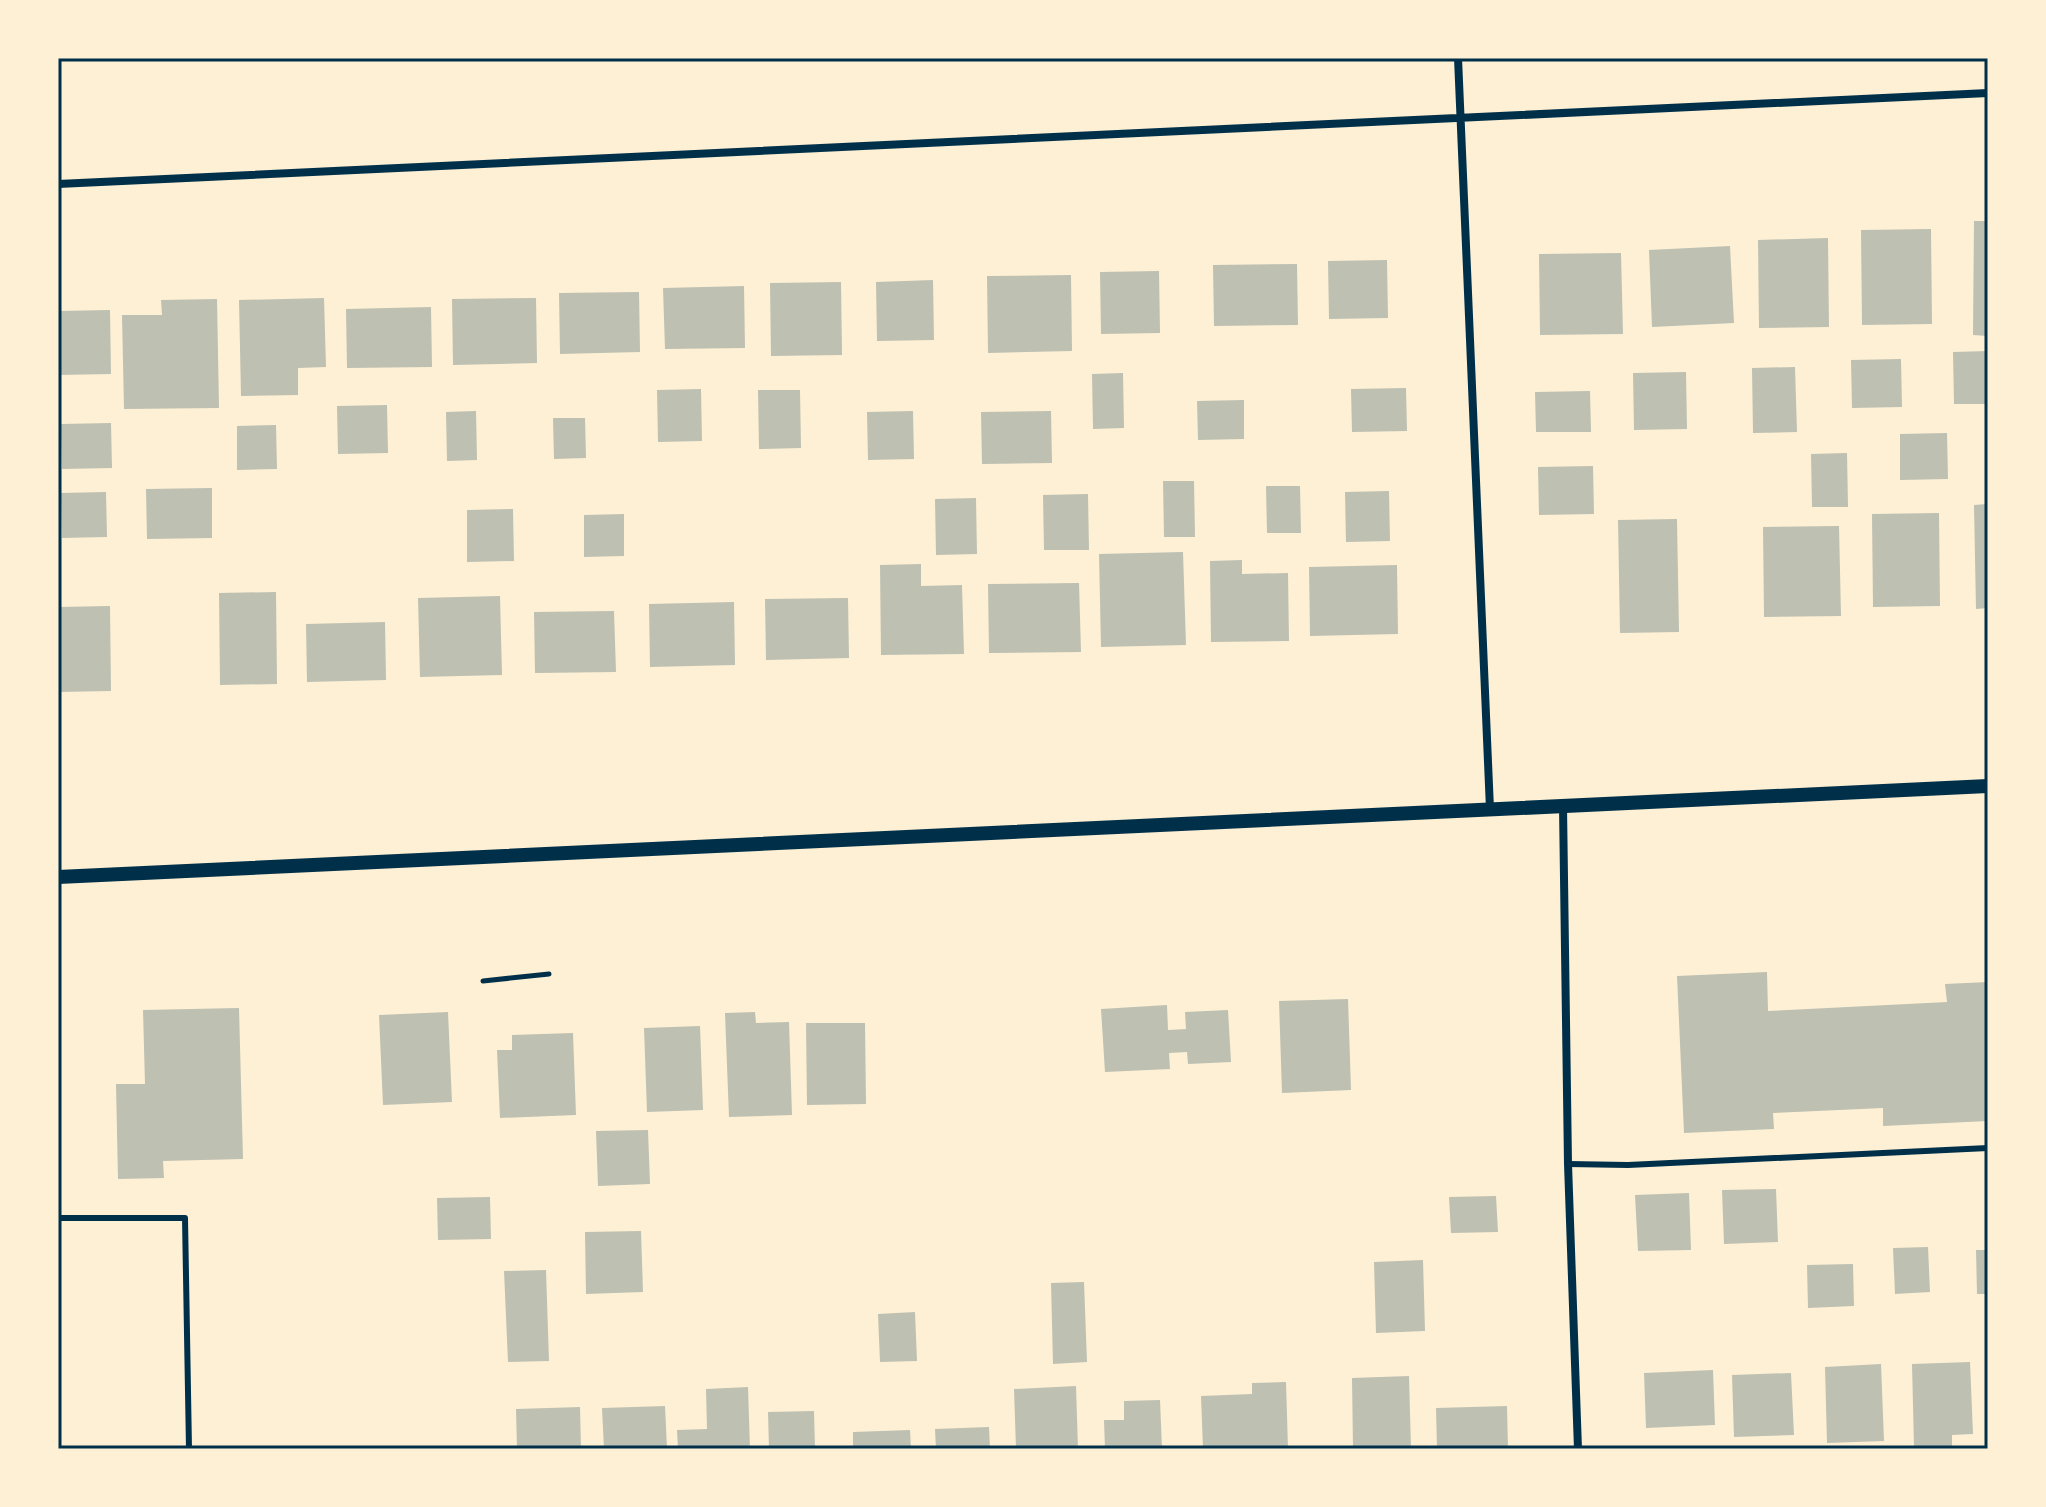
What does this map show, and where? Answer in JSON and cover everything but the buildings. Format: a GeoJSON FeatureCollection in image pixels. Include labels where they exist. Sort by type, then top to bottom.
{"type":"FeatureCollection","features":[{"type":"Feature","properties":{"kind":"street"},"geometry":{"type":"LineString","coordinates":[[1458,58],[1490,809]]}},
{"type":"Feature","properties":{"kind":"street"},"geometry":{"type":"LineString","coordinates":[[58,184],[1988,93]]}},
{"type":"Feature","properties":{"kind":"street"},"geometry":{"type":"LineString","coordinates":[[58,877],[1988,786]]}},
{"type":"Feature","properties":{"kind":"street"},"geometry":{"type":"LineString","coordinates":[[1563,806],[1568,1164],[1578,1449]]}},
{"type":"Feature","properties":{"kind":"lane"},"geometry":{"type":"LineString","coordinates":[[1568,1164],[1628,1165],[1988,1148]]}},
{"type":"Feature","properties":{"kind":"lane"},"geometry":{"type":"LineString","coordinates":[[58,1218],[185,1218],[189,1449]]}},
{"type":"Feature","properties":{"kind":"path"},"geometry":{"type":"LineString","coordinates":[[483,981],[549,974]]}}]}
